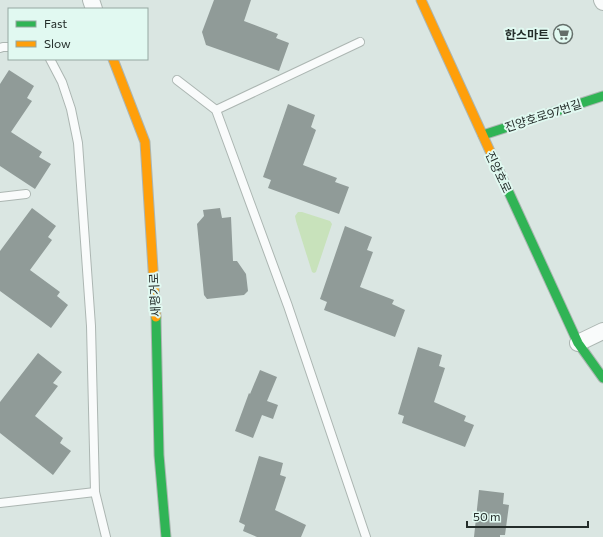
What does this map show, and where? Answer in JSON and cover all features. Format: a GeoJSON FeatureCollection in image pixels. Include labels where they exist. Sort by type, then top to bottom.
{"type":"FeatureCollection","features":[{"type":"Feature","properties":{"kind":"street","name":"진양호로"},"geometry":{"type":"LineString","coordinates":[[421,0],[578,343],[603,378]]}},
{"type":"Feature","properties":{"kind":"street","name":"새평거로"},"geometry":{"type":"LineString","coordinates":[[113,60],[145,142],[156,320],[159,455],[166,537]]}},
{"type":"Feature","properties":{"kind":"street","name":"진양호로97번길"},"geometry":{"type":"LineString","coordinates":[[482,135],[603,96]]}},
{"type":"Feature","properties":{"kind":"street"},"geometry":{"type":"LineString","coordinates":[[578,343],[603,331]]}},
{"type":"Feature","properties":{"kind":"lane"},"geometry":{"type":"LineString","coordinates":[[216,110],[360,42]]}},
{"type":"Feature","properties":{"kind":"lane"},"geometry":{"type":"LineString","coordinates":[[51,60],[62,82],[71,109],[78,143],[91,326],[96,492],[106,537]]}},
{"type":"Feature","properties":{"kind":"lane"},"geometry":{"type":"LineString","coordinates":[[177,80],[216,110],[288,306],[366,537]]}},
{"type":"Feature","properties":{"kind":"lane"},"geometry":{"type":"LineString","coordinates":[[0,197],[26,194]]}},
{"type":"Feature","properties":{"kind":"lane"},"geometry":{"type":"LineString","coordinates":[[0,503],[96,492]]}},
{"type":"Feature","properties":{"kind":"green space"},"geometry":{"type":"Polygon","coordinates":[[[298,212],[330,221],[332,224],[316,272],[314,273],[312,272],[296,221],[295,216],[298,212]]]}},
{"type":"Feature","properties":{"kind":"building"},"geometry":{"type":"Polygon","coordinates":[[[214,0],[251,0],[244,21],[278,34],[276,38],[289,43],[279,71],[206,45],[202,32],[214,0]]]}},
{"type":"Feature","properties":{"kind":"building"},"geometry":{"type":"Polygon","coordinates":[[[9,70],[34,86],[27,98],[32,101],[11,132],[42,152],[39,157],[51,164],[35,189],[0,166],[0,84],[9,70]]]}},
{"type":"Feature","properties":{"kind":"building"},"geometry":{"type":"Polygon","coordinates":[[[288,104],[315,115],[311,127],[316,130],[303,165],[337,178],[335,182],[349,187],[339,214],[268,188],[271,180],[263,177],[288,104]]]}},
{"type":"Feature","properties":{"kind":"building"},"geometry":{"type":"Polygon","coordinates":[[[32,208],[56,226],[48,237],[52,240],[30,270],[60,292],[57,296],[68,305],[51,328],[0,291],[0,251],[32,208]]]}},
{"type":"Feature","properties":{"kind":"building"},"geometry":{"type":"Polygon","coordinates":[[[220,208],[222,218],[231,217],[233,261],[237,261],[246,274],[248,291],[244,295],[207,299],[204,295],[197,224],[204,216],[203,210],[220,208]]]}},
{"type":"Feature","properties":{"kind":"building"},"geometry":{"type":"Polygon","coordinates":[[[345,226],[372,237],[367,250],[373,252],[360,287],[394,300],[392,304],[405,310],[395,337],[324,310],[327,302],[320,299],[345,226]]]}},
{"type":"Feature","properties":{"kind":"building"},"geometry":{"type":"Polygon","coordinates":[[[418,347],[442,355],[439,366],[445,368],[434,402],[466,416],[464,421],[474,425],[465,447],[402,423],[404,416],[398,414],[418,347]]]}},
{"type":"Feature","properties":{"kind":"building"},"geometry":{"type":"Polygon","coordinates":[[[38,353],[62,372],[53,383],[58,386],[35,416],[63,438],[60,443],[71,451],[53,475],[0,433],[0,402],[38,353]]]}},
{"type":"Feature","properties":{"kind":"building"},"geometry":{"type":"Polygon","coordinates":[[[260,370],[277,377],[267,401],[278,405],[273,419],[262,415],[253,438],[235,431],[249,393],[250,394],[260,370]]]}},
{"type":"Feature","properties":{"kind":"building"},"geometry":{"type":"Polygon","coordinates":[[[259,456],[283,463],[280,475],[286,477],[275,510],[306,525],[301,537],[257,537],[243,531],[245,525],[239,522],[259,456]]]}},
{"type":"Feature","properties":{"kind":"building"},"geometry":{"type":"Polygon","coordinates":[[[479,490],[504,493],[503,504],[509,505],[505,535],[500,535],[500,537],[474,537],[479,490]]]}},
{"type":"Feature","properties":{"kind":"traffic: fast"},"geometry":{"type":"LineString","coordinates":[[483,135],[603,96]]}},
{"type":"Feature","properties":{"kind":"traffic: fast"},"geometry":{"type":"LineString","coordinates":[[494,160],[578,343],[603,378]]}},
{"type":"Feature","properties":{"kind":"traffic: fast"},"geometry":{"type":"LineString","coordinates":[[156,317],[159,455],[166,537]]}},
{"type":"Feature","properties":{"kind":"traffic: slow"},"geometry":{"type":"LineString","coordinates":[[421,0],[494,160]]}},
{"type":"Feature","properties":{"kind":"traffic: slow"},"geometry":{"type":"LineString","coordinates":[[113,60],[145,142],[156,317]]}},
{"type":"Feature","properties":{"kind":"place","name":"한스마트"},"geometry":{"type":"Point","coordinates":[563,34]}}]}
